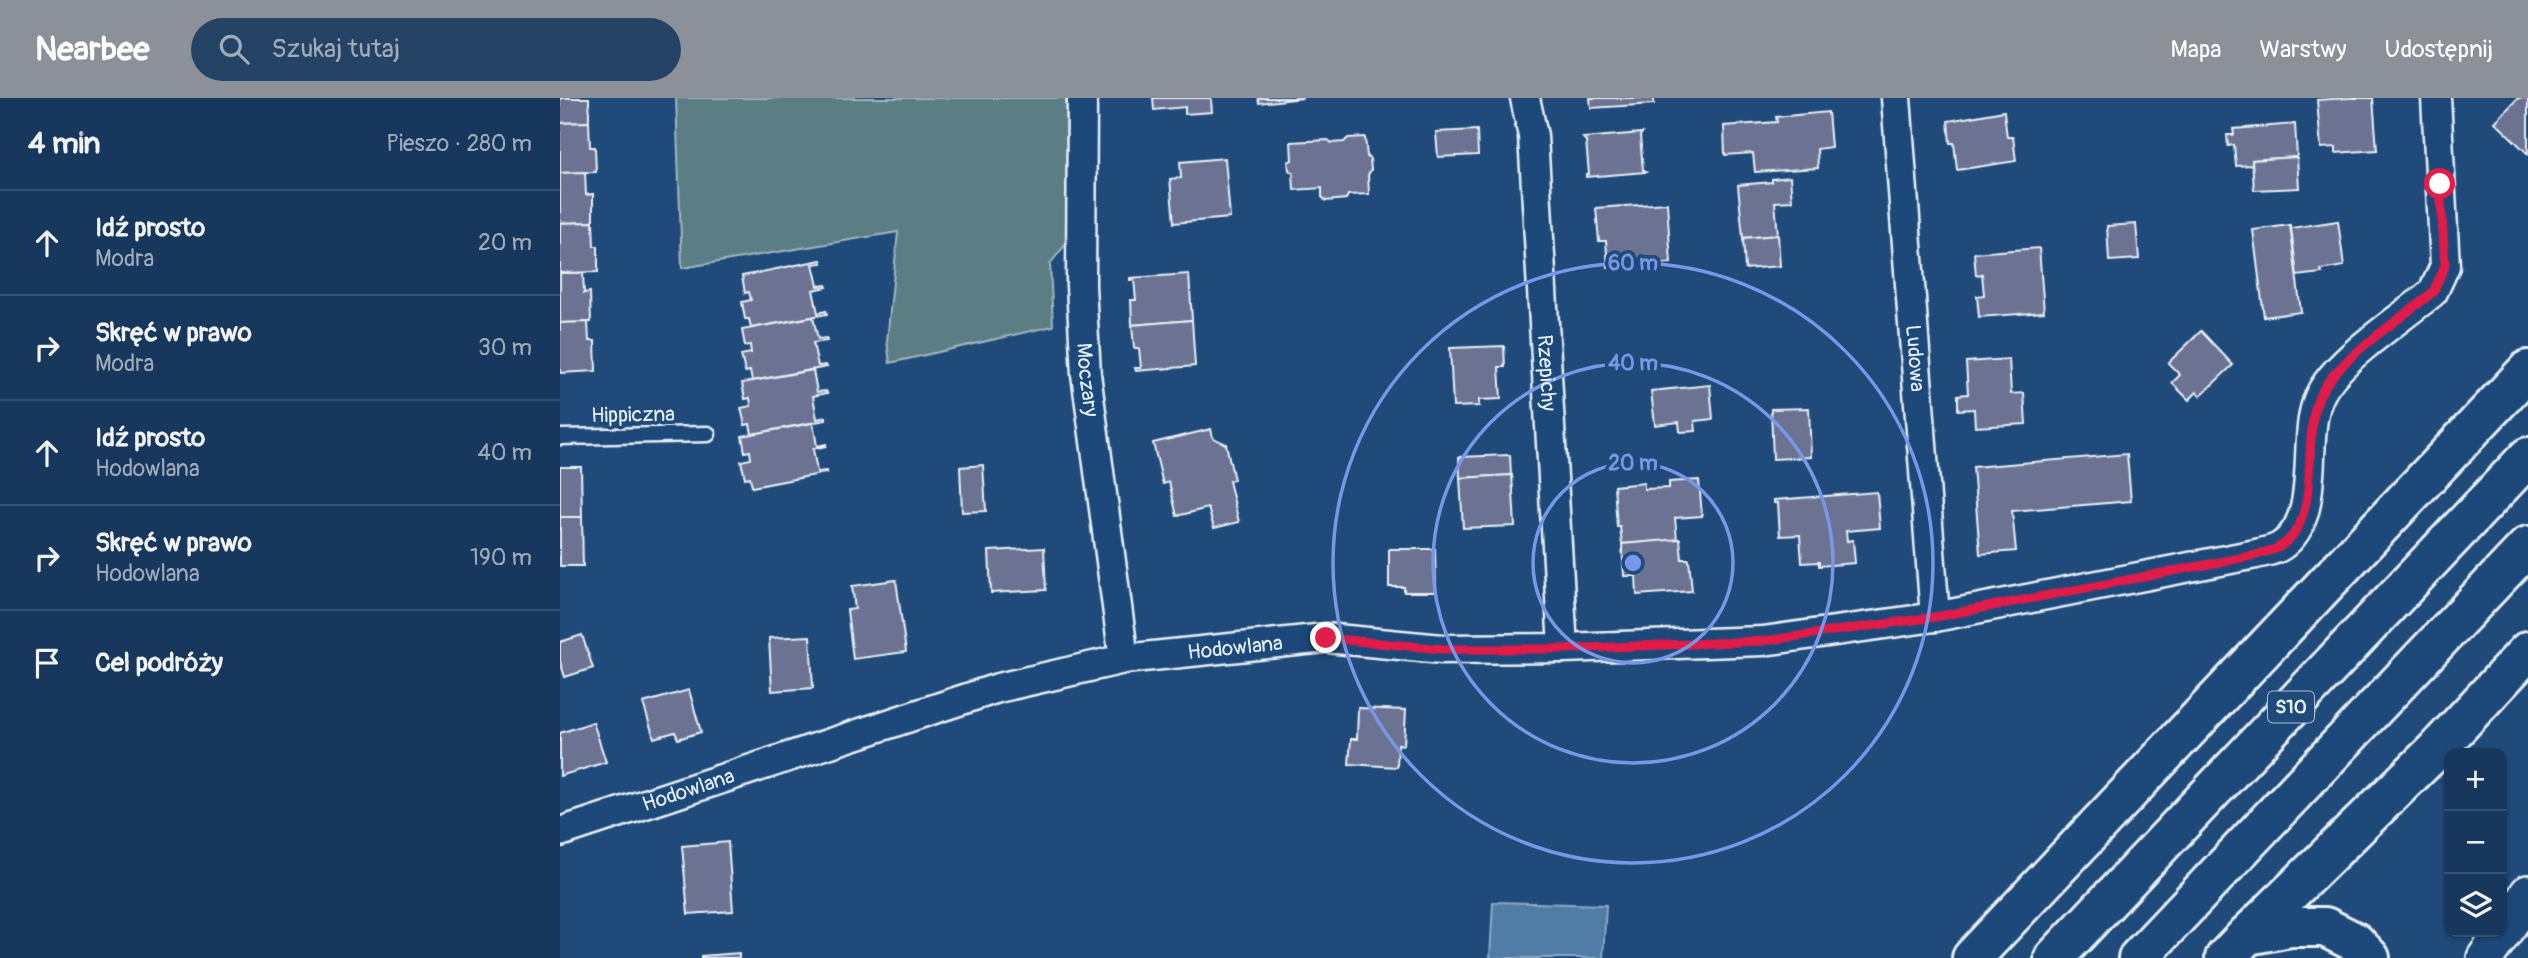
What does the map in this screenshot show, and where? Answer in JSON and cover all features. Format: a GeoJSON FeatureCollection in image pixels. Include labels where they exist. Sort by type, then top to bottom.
{"type":"FeatureCollection","features":[{"type":"Feature","properties":{"kind":"highway"},"geometry":{"type":"LineString","coordinates":[[1972,958],[2528,370]]}},
{"type":"Feature","properties":{"kind":"highway","name":"S10"},"geometry":{"type":"LineString","coordinates":[[2054,958],[2528,457]]}},
{"type":"Feature","properties":{"kind":"highway"},"geometry":{"type":"LineString","coordinates":[[2138,958],[2528,546]]}},
{"type":"Feature","properties":{"kind":"highway"},"geometry":{"type":"LineString","coordinates":[[2236,947],[2437,749],[2528,651]]}},
{"type":"Feature","properties":{"kind":"highway"},"geometry":{"type":"LineString","coordinates":[[2236,947],[2290,928],[2325,927],[2356,942],[2370,958]]}},
{"type":"Feature","properties":{"kind":"street","name":"Moczary"},"geometry":{"type":"LineString","coordinates":[[1082,98],[1081,286],[1086,374],[1124,659]]}},
{"type":"Feature","properties":{"kind":"street","name":"Rzepichy"},"geometry":{"type":"LineString","coordinates":[[1525,98],[1533,136],[1563,649]]}},
{"type":"Feature","properties":{"kind":"street","name":"Ludowa"},"geometry":{"type":"LineString","coordinates":[[1896,98],[1935,617]]}},
{"type":"Feature","properties":{"kind":"street","name":"Hodowlana"},"geometry":{"type":"LineString","coordinates":[[560,832],[998,688],[1124,659],[1326,638],[1442,649],[1563,649],[1763,641],[1935,617],[2256,555],[2281,547],[2295,532],[2311,477],[2314,407],[2336,370],[2433,292],[2445,266],[2436,98]]}},
{"type":"Feature","properties":{"kind":"street"},"geometry":{"type":"LineString","coordinates":[[2485,958],[2516,915],[2528,893]]}},
{"type":"Feature","properties":{"kind":"lane","name":"Hippiczna"},"geometry":{"type":"LineString","coordinates":[[560,438],[708,434]]}},
{"type":"Feature","properties":{"kind":"green space"},"geometry":{"type":"Polygon","coordinates":[[[676,98],[1066,98],[1069,240],[1050,264],[1053,326],[890,363],[887,341],[898,232],[682,268],[676,98]]]}},
{"type":"Feature","properties":{"kind":"water"},"geometry":{"type":"Polygon","coordinates":[[[1493,902],[1606,905],[1603,958],[1490,958],[1493,902]]]}},
{"type":"Feature","properties":{"kind":"building"},"geometry":{"type":"Polygon","coordinates":[[[560,98],[589,98],[589,122],[560,123],[560,98]]]}},
{"type":"Feature","properties":{"kind":"building"},"geometry":{"type":"Polygon","coordinates":[[[1153,98],[1211,98],[1212,112],[1185,114],[1185,107],[1154,110],[1153,98]]]}},
{"type":"Feature","properties":{"kind":"building"},"geometry":{"type":"Polygon","coordinates":[[[1258,98],[1303,98],[1259,103],[1258,98]]]}},
{"type":"Feature","properties":{"kind":"building"},"geometry":{"type":"Polygon","coordinates":[[[1590,98],[1654,98],[1654,104],[1591,108],[1590,98]]]}},
{"type":"Feature","properties":{"kind":"building"},"geometry":{"type":"Polygon","coordinates":[[[2373,98],[2377,150],[2336,153],[2336,147],[2321,148],[2317,100],[2373,98]]]}},
{"type":"Feature","properties":{"kind":"building"},"geometry":{"type":"Polygon","coordinates":[[[2518,98],[2528,98],[2528,154],[2495,122],[2518,98]]]}},
{"type":"Feature","properties":{"kind":"building"},"geometry":{"type":"Polygon","coordinates":[[[2004,111],[2007,137],[2013,137],[2016,161],[1957,170],[1948,121],[2004,111]]]}},
{"type":"Feature","properties":{"kind":"building"},"geometry":{"type":"Polygon","coordinates":[[[1828,112],[1831,147],[1817,149],[1818,168],[1755,172],[1753,153],[1725,155],[1724,126],[1777,122],[1776,117],[1828,112]]]}},
{"type":"Feature","properties":{"kind":"building"},"geometry":{"type":"Polygon","coordinates":[[[589,122],[590,147],[595,147],[596,172],[560,173],[560,123],[589,122]]]}},
{"type":"Feature","properties":{"kind":"building"},"geometry":{"type":"Polygon","coordinates":[[[2295,124],[2297,157],[2252,160],[2252,165],[2236,166],[2234,145],[2228,146],[2227,135],[2234,135],[2233,129],[2295,124]]]}},
{"type":"Feature","properties":{"kind":"building"},"geometry":{"type":"Polygon","coordinates":[[[1477,130],[1478,155],[1438,157],[1436,132],[1477,130]]]}},
{"type":"Feature","properties":{"kind":"building"},"geometry":{"type":"Polygon","coordinates":[[[1642,133],[1643,170],[1646,172],[1586,177],[1586,174],[1589,174],[1586,141],[1583,138],[1642,133]]]}},
{"type":"Feature","properties":{"kind":"building"},"geometry":{"type":"Polygon","coordinates":[[[1365,137],[1371,170],[1368,175],[1369,194],[1348,195],[1346,199],[1326,201],[1322,197],[1322,188],[1294,190],[1293,173],[1289,170],[1288,162],[1292,160],[1291,142],[1328,140],[1332,143],[1365,137]]]}},
{"type":"Feature","properties":{"kind":"building"},"geometry":{"type":"Polygon","coordinates":[[[2297,157],[2299,188],[2254,190],[2252,160],[2297,157]]]}},
{"type":"Feature","properties":{"kind":"building"},"geometry":{"type":"Polygon","coordinates":[[[1225,158],[1230,218],[1174,223],[1170,179],[1181,178],[1180,162],[1225,158]]]}},
{"type":"Feature","properties":{"kind":"building"},"geometry":{"type":"Polygon","coordinates":[[[585,172],[586,195],[593,194],[593,222],[560,223],[560,173],[585,172]]]}},
{"type":"Feature","properties":{"kind":"building"},"geometry":{"type":"Polygon","coordinates":[[[1790,177],[1792,201],[1775,202],[1778,235],[1743,238],[1738,185],[1772,182],[1772,179],[1790,177]]]}},
{"type":"Feature","properties":{"kind":"building"},"geometry":{"type":"Polygon","coordinates":[[[1667,203],[1671,263],[1608,267],[1606,241],[1599,241],[1596,208],[1667,203]]]}},
{"type":"Feature","properties":{"kind":"building"},"geometry":{"type":"Polygon","coordinates":[[[2338,221],[2344,266],[2321,270],[2322,273],[2297,276],[2291,228],[2338,221]]]}},
{"type":"Feature","properties":{"kind":"building"},"geometry":{"type":"Polygon","coordinates":[[[593,222],[594,246],[598,246],[598,272],[560,273],[560,223],[593,222]]]}},
{"type":"Feature","properties":{"kind":"building"},"geometry":{"type":"Polygon","coordinates":[[[2136,224],[2139,259],[2109,261],[2107,226],[2136,224]]]}},
{"type":"Feature","properties":{"kind":"building"},"geometry":{"type":"Polygon","coordinates":[[[2290,225],[2301,312],[2264,317],[2253,230],[2290,225]]]}},
{"type":"Feature","properties":{"kind":"building"},"geometry":{"type":"Polygon","coordinates":[[[1778,235],[1780,266],[1745,269],[1743,238],[1778,235]]]}},
{"type":"Feature","properties":{"kind":"building"},"geometry":{"type":"Polygon","coordinates":[[[2039,248],[2044,312],[1979,317],[1977,296],[1984,295],[1982,274],[1976,275],[1974,253],[2039,248]]]}},
{"type":"Feature","properties":{"kind":"building"},"geometry":{"type":"Polygon","coordinates":[[[821,260],[822,263],[813,264],[818,286],[827,287],[813,290],[818,313],[826,311],[827,314],[751,328],[749,319],[745,319],[742,302],[751,300],[749,292],[745,293],[742,276],[821,260]]]}},
{"type":"Feature","properties":{"kind":"building"},"geometry":{"type":"Polygon","coordinates":[[[560,273],[583,273],[584,293],[590,292],[591,322],[560,323],[560,273]]]}},
{"type":"Feature","properties":{"kind":"building"},"geometry":{"type":"Polygon","coordinates":[[[1189,274],[1192,320],[1132,325],[1131,300],[1136,300],[1134,280],[1130,278],[1189,274]]]}},
{"type":"Feature","properties":{"kind":"building"},"geometry":{"type":"Polygon","coordinates":[[[813,317],[818,339],[826,338],[827,341],[813,343],[818,366],[827,367],[752,381],[750,371],[745,372],[741,355],[751,353],[750,345],[745,346],[742,330],[813,317]]]}},
{"type":"Feature","properties":{"kind":"building"},"geometry":{"type":"Polygon","coordinates":[[[1192,320],[1195,366],[1136,371],[1135,368],[1141,368],[1139,348],[1134,348],[1132,325],[1192,320]]]}},
{"type":"Feature","properties":{"kind":"building"},"geometry":{"type":"Polygon","coordinates":[[[588,322],[589,341],[595,341],[596,371],[560,373],[560,323],[588,322]]]}},
{"type":"Feature","properties":{"kind":"building"},"geometry":{"type":"Polygon","coordinates":[[[2201,331],[2233,365],[2200,396],[2197,392],[2189,400],[2172,383],[2180,375],[2168,363],[2201,331]]]}},
{"type":"Feature","properties":{"kind":"building"},"geometry":{"type":"Polygon","coordinates":[[[1504,346],[1505,367],[1499,367],[1501,399],[1479,400],[1479,406],[1453,407],[1450,348],[1504,346]]]}},
{"type":"Feature","properties":{"kind":"building"},"geometry":{"type":"Polygon","coordinates":[[[2009,359],[2011,394],[2024,393],[2026,424],[1975,427],[1974,409],[1958,410],[1958,395],[1968,394],[1966,362],[2009,359]]]}},
{"type":"Feature","properties":{"kind":"building"},"geometry":{"type":"Polygon","coordinates":[[[813,370],[817,392],[827,393],[813,396],[817,419],[826,417],[826,420],[752,434],[750,424],[745,425],[741,408],[751,406],[750,398],[745,399],[742,383],[813,370]]]}},
{"type":"Feature","properties":{"kind":"building"},"geometry":{"type":"Polygon","coordinates":[[[1710,385],[1713,419],[1695,421],[1696,431],[1680,432],[1679,422],[1655,425],[1651,391],[1710,385]]]}},
{"type":"Feature","properties":{"kind":"building"},"geometry":{"type":"Polygon","coordinates":[[[1809,408],[1811,457],[1773,459],[1771,409],[1809,408]]]}},
{"type":"Feature","properties":{"kind":"building"},"geometry":{"type":"Polygon","coordinates":[[[813,423],[817,446],[826,444],[813,449],[817,472],[826,473],[752,487],[750,477],[745,478],[741,461],[751,459],[750,451],[745,452],[742,436],[813,423]]]}},
{"type":"Feature","properties":{"kind":"building"},"geometry":{"type":"Polygon","coordinates":[[[1211,429],[1213,438],[1226,444],[1234,480],[1229,481],[1239,522],[1214,528],[1208,508],[1177,516],[1169,482],[1163,484],[1153,443],[1211,429]]]}},
{"type":"Feature","properties":{"kind":"building"},"geometry":{"type":"Polygon","coordinates":[[[2127,454],[2131,501],[2012,511],[2016,551],[1980,554],[1973,467],[2127,454]]]}},
{"type":"Feature","properties":{"kind":"building"},"geometry":{"type":"Polygon","coordinates":[[[1510,455],[1511,475],[1460,478],[1459,457],[1510,455]]]}},
{"type":"Feature","properties":{"kind":"building"},"geometry":{"type":"Polygon","coordinates":[[[983,465],[986,511],[962,512],[960,467],[983,465]]]}},
{"type":"Feature","properties":{"kind":"building"},"geometry":{"type":"Polygon","coordinates":[[[560,467],[581,467],[582,517],[560,517],[560,467]]]}},
{"type":"Feature","properties":{"kind":"building"},"geometry":{"type":"Polygon","coordinates":[[[1512,475],[1515,526],[1463,528],[1460,478],[1512,475]]]}},
{"type":"Feature","properties":{"kind":"building"},"geometry":{"type":"Polygon","coordinates":[[[1699,480],[1702,516],[1675,518],[1677,540],[1622,544],[1620,527],[1617,527],[1614,486],[1644,483],[1644,489],[1669,488],[1669,482],[1699,480]]]}},
{"type":"Feature","properties":{"kind":"building"},"geometry":{"type":"Polygon","coordinates":[[[1877,492],[1880,528],[1846,531],[1847,541],[1853,540],[1855,563],[1819,566],[1819,562],[1802,563],[1800,535],[1780,536],[1778,503],[1774,503],[1774,500],[1877,492]]]}},
{"type":"Feature","properties":{"kind":"building"},"geometry":{"type":"Polygon","coordinates":[[[560,517],[582,517],[583,566],[560,566],[560,517]]]}},
{"type":"Feature","properties":{"kind":"building"},"geometry":{"type":"Polygon","coordinates":[[[1680,539],[1682,559],[1689,559],[1692,591],[1637,595],[1636,576],[1624,576],[1622,544],[1680,539]]]}},
{"type":"Feature","properties":{"kind":"building"},"geometry":{"type":"Polygon","coordinates":[[[1044,548],[1046,590],[991,593],[989,551],[1044,548]]]}},
{"type":"Feature","properties":{"kind":"building"},"geometry":{"type":"Polygon","coordinates":[[[1389,549],[1435,549],[1436,592],[1404,592],[1404,587],[1389,587],[1389,549]]]}},
{"type":"Feature","properties":{"kind":"building"},"geometry":{"type":"Polygon","coordinates":[[[896,580],[906,652],[853,659],[847,610],[855,609],[852,586],[896,580]]]}},
{"type":"Feature","properties":{"kind":"building"},"geometry":{"type":"Polygon","coordinates":[[[582,635],[593,668],[565,677],[560,661],[560,642],[582,635]]]}},
{"type":"Feature","properties":{"kind":"building"},"geometry":{"type":"Polygon","coordinates":[[[810,636],[813,688],[772,691],[769,638],[810,636]]]}},
{"type":"Feature","properties":{"kind":"building"},"geometry":{"type":"Polygon","coordinates":[[[689,690],[701,732],[678,739],[675,732],[654,738],[643,703],[689,690]]]}},
{"type":"Feature","properties":{"kind":"building"},"geometry":{"type":"Polygon","coordinates":[[[1358,708],[1406,710],[1404,745],[1398,744],[1397,767],[1349,764],[1351,739],[1357,739],[1358,708]]]}},
{"type":"Feature","properties":{"kind":"building"},"geometry":{"type":"Polygon","coordinates":[[[593,722],[606,762],[560,776],[560,733],[593,722]]]}},
{"type":"Feature","properties":{"kind":"building"},"geometry":{"type":"Polygon","coordinates":[[[728,842],[733,911],[688,914],[682,846],[728,842]]]}},
{"type":"Feature","properties":{"kind":"building"},"geometry":{"type":"Polygon","coordinates":[[[739,953],[739,958],[701,958],[701,956],[739,953]]]}},
{"type":"Feature","properties":{"kind":"route"},"geometry":{"type":"LineString","coordinates":[[1326,638],[1442,649],[1563,649],[1763,641],[1935,617],[2256,555],[2281,547],[2295,532],[2302,514],[2311,477],[2314,407],[2322,391],[2336,370],[2433,292],[2440,280],[2445,266],[2440,184]]}}]}
